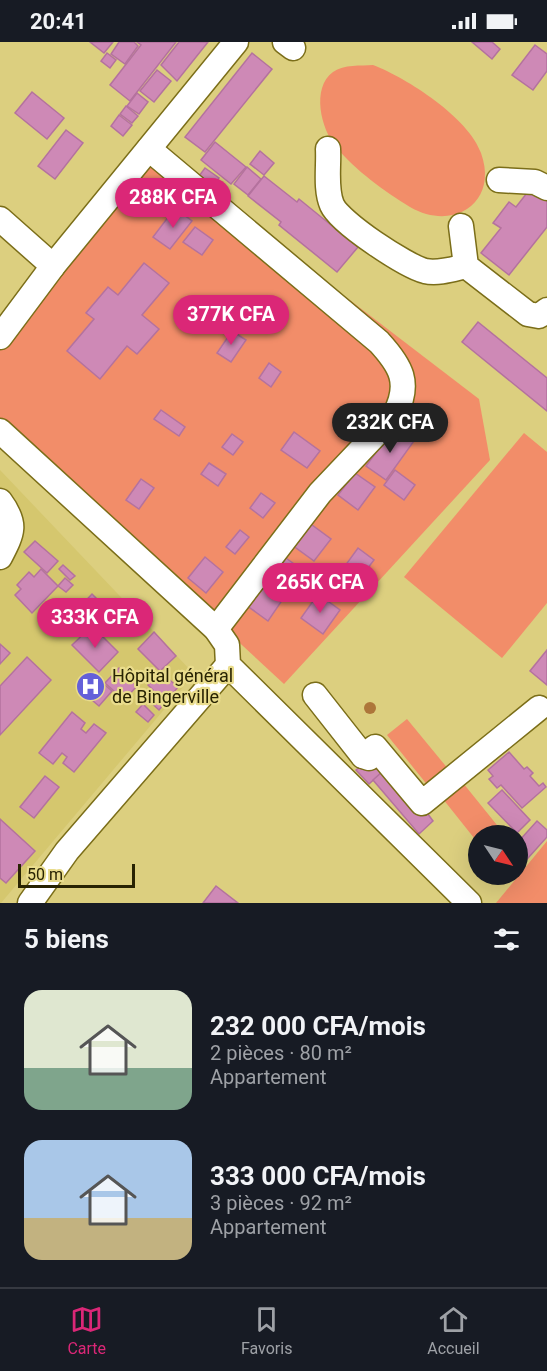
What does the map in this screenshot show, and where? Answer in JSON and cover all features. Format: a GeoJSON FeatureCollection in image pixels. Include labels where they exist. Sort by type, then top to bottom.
{"type":"FeatureCollection","features":[{"type":"Feature","properties":{"kind":"street"},"geometry":{"type":"LineString","coordinates":[[0,337],[53,266],[236,42]]}},
{"type":"Feature","properties":{"kind":"street"},"geometry":{"type":"LineString","coordinates":[[149,149],[379,342],[399,368],[405,385],[403,399],[395,414],[320,494],[216,629]]}},
{"type":"Feature","properties":{"kind":"street"},"geometry":{"type":"LineString","coordinates":[[328,149],[329,191],[332,205],[343,219],[411,267],[428,272],[466,266]]}},
{"type":"Feature","properties":{"kind":"street"},"geometry":{"type":"LineString","coordinates":[[499,180],[535,183],[547,188]]}},
{"type":"Feature","properties":{"kind":"street"},"geometry":{"type":"LineString","coordinates":[[0,219],[53,266]]}},
{"type":"Feature","properties":{"kind":"street"},"geometry":{"type":"LineString","coordinates":[[461,226],[466,266],[528,314],[539,316],[547,310]]}},
{"type":"Feature","properties":{"kind":"street"},"geometry":{"type":"LineString","coordinates":[[0,430],[216,629],[226,645],[228,665],[469,903]]}},
{"type":"Feature","properties":{"kind":"street"},"geometry":{"type":"LineString","coordinates":[[0,501],[12,524],[11,534],[1,554]]}},
{"type":"Feature","properties":{"kind":"street"},"geometry":{"type":"LineString","coordinates":[[30,903],[67,850],[228,665]]}},
{"type":"Feature","properties":{"kind":"street"},"geometry":{"type":"LineString","coordinates":[[315,695],[366,757],[375,747],[422,803],[539,708]]}},
{"type":"Feature","properties":{"kind":"shaded area"},"geometry":{"type":"Polygon","coordinates":[[[373,65],[419,89],[451,113],[474,140],[481,153],[485,171],[484,186],[478,199],[468,208],[456,214],[442,216],[426,214],[410,207],[361,172],[336,147],[326,130],[321,109],[320,98],[326,79],[333,72],[342,68],[373,65]]]}},
{"type":"Feature","properties":{"kind":"shaded area"},"geometry":{"type":"Polygon","coordinates":[[[159,154],[479,399],[490,460],[284,684],[0,421],[0,338],[159,154]]]}},
{"type":"Feature","properties":{"kind":"shaded area"},"geometry":{"type":"Polygon","coordinates":[[[524,433],[547,452],[547,603],[502,658],[404,577],[524,433]]]}},
{"type":"Feature","properties":{"kind":"shaded area","name":"Hôpital général de Bingerville"},"geometry":{"type":"Polygon","coordinates":[[[0,470],[194,674],[1,903],[0,903],[0,470]]]}},
{"type":"Feature","properties":{"kind":"shaded area"},"geometry":{"type":"Polygon","coordinates":[[[407,719],[449,770],[429,787],[387,735],[407,719]]]}},
{"type":"Feature","properties":{"kind":"shaded area"},"geometry":{"type":"Polygon","coordinates":[[[463,783],[497,825],[468,825],[468,830],[443,799],[463,783]]]}},
{"type":"Feature","properties":{"kind":"shaded area"},"geometry":{"type":"Polygon","coordinates":[[[547,841],[547,903],[496,903],[511,885],[528,885],[528,864],[547,841]]]}},
{"type":"Feature","properties":{"kind":"building"},"geometry":{"type":"Polygon","coordinates":[[[90,42],[113,42],[104,53],[90,42]]]}},
{"type":"Feature","properties":{"kind":"building"},"geometry":{"type":"Polygon","coordinates":[[[119,42],[134,42],[138,46],[125,64],[111,54],[119,42]]]}},
{"type":"Feature","properties":{"kind":"building"},"geometry":{"type":"Polygon","coordinates":[[[137,42],[176,42],[130,101],[110,85],[141,45],[137,42]]]}},
{"type":"Feature","properties":{"kind":"building"},"geometry":{"type":"Polygon","coordinates":[[[179,42],[208,42],[177,81],[161,65],[179,42]]]}},
{"type":"Feature","properties":{"kind":"building"},"geometry":{"type":"Polygon","coordinates":[[[472,42],[492,42],[500,49],[492,59],[472,42]]]}},
{"type":"Feature","properties":{"kind":"building"},"geometry":{"type":"Polygon","coordinates":[[[535,45],[547,54],[547,71],[533,90],[512,75],[535,45]]]}},
{"type":"Feature","properties":{"kind":"building"},"geometry":{"type":"Polygon","coordinates":[[[107,53],[116,60],[110,68],[101,61],[107,53]]]}},
{"type":"Feature","properties":{"kind":"building"},"geometry":{"type":"Polygon","coordinates":[[[252,53],[272,69],[205,152],[185,137],[252,53]]]}},
{"type":"Feature","properties":{"kind":"building"},"geometry":{"type":"Polygon","coordinates":[[[157,70],[171,81],[154,102],[140,91],[157,70]]]}},
{"type":"Feature","properties":{"kind":"building"},"geometry":{"type":"Polygon","coordinates":[[[32,92],[64,118],[47,139],[15,113],[32,92]]]}},
{"type":"Feature","properties":{"kind":"building"},"geometry":{"type":"Polygon","coordinates":[[[137,93],[148,102],[139,114],[127,106],[137,93]]]}},
{"type":"Feature","properties":{"kind":"building"},"geometry":{"type":"Polygon","coordinates":[[[126,106],[138,116],[132,123],[120,114],[126,106]]]}},
{"type":"Feature","properties":{"kind":"building"},"geometry":{"type":"Polygon","coordinates":[[[119,115],[132,125],[123,136],[111,126],[119,115]]]}},
{"type":"Feature","properties":{"kind":"building"},"geometry":{"type":"Polygon","coordinates":[[[66,130],[83,143],[55,179],[38,166],[66,130]]]}},
{"type":"Feature","properties":{"kind":"building"},"geometry":{"type":"Polygon","coordinates":[[[215,142],[246,167],[231,184],[201,160],[215,142]]]}},
{"type":"Feature","properties":{"kind":"building"},"geometry":{"type":"Polygon","coordinates":[[[260,151],[274,163],[264,175],[250,164],[260,151]]]}},
{"type":"Feature","properties":{"kind":"building"},"geometry":{"type":"Polygon","coordinates":[[[247,167],[261,179],[248,195],[234,184],[247,167]]]}},
{"type":"Feature","properties":{"kind":"building"},"geometry":{"type":"Polygon","coordinates":[[[205,168],[219,178],[213,186],[199,176],[205,168]]]}},
{"type":"Feature","properties":{"kind":"building"},"geometry":{"type":"Polygon","coordinates":[[[264,176],[297,202],[299,199],[358,247],[337,272],[279,225],[281,222],[248,196],[264,176]]]}},
{"type":"Feature","properties":{"kind":"building"},"geometry":{"type":"Polygon","coordinates":[[[534,184],[547,194],[547,227],[509,275],[481,253],[501,228],[493,223],[509,202],[516,207],[534,184]]]}},
{"type":"Feature","properties":{"kind":"building"},"geometry":{"type":"Polygon","coordinates":[[[175,208],[192,221],[170,249],[153,237],[175,208]]]}},
{"type":"Feature","properties":{"kind":"building"},"geometry":{"type":"Polygon","coordinates":[[[195,227],[213,240],[202,255],[183,242],[195,227]]]}},
{"type":"Feature","properties":{"kind":"building"},"geometry":{"type":"Polygon","coordinates":[[[144,263],[169,283],[142,315],[159,329],[137,354],[127,346],[100,379],[67,351],[94,319],[86,313],[108,287],[118,295],[144,263]]]}},
{"type":"Feature","properties":{"kind":"building"},"geometry":{"type":"Polygon","coordinates":[[[478,322],[547,378],[547,411],[462,342],[478,322]]]}},
{"type":"Feature","properties":{"kind":"building"},"geometry":{"type":"Polygon","coordinates":[[[232,331],[246,340],[231,362],[217,353],[232,331]]]}},
{"type":"Feature","properties":{"kind":"building"},"geometry":{"type":"Polygon","coordinates":[[[269,363],[281,372],[271,387],[259,378],[269,363]]]}},
{"type":"Feature","properties":{"kind":"building"},"geometry":{"type":"Polygon","coordinates":[[[161,410],[185,427],[179,436],[154,419],[161,410]]]}},
{"type":"Feature","properties":{"kind":"building"},"geometry":{"type":"Polygon","coordinates":[[[395,427],[414,441],[386,480],[366,466],[395,427]]]}},
{"type":"Feature","properties":{"kind":"building"},"geometry":{"type":"Polygon","coordinates":[[[294,432],[320,451],[307,468],[281,450],[294,432]]]}},
{"type":"Feature","properties":{"kind":"building"},"geometry":{"type":"Polygon","coordinates":[[[232,434],[243,442],[233,455],[222,447],[232,434]]]}},
{"type":"Feature","properties":{"kind":"building"},"geometry":{"type":"Polygon","coordinates":[[[209,463],[226,474],[218,486],[201,474],[209,463]]]}},
{"type":"Feature","properties":{"kind":"building"},"geometry":{"type":"Polygon","coordinates":[[[395,470],[415,485],[404,500],[384,485],[395,470]]]}},
{"type":"Feature","properties":{"kind":"building"},"geometry":{"type":"Polygon","coordinates":[[[355,473],[375,487],[358,510],[338,495],[355,473]]]}},
{"type":"Feature","properties":{"kind":"building"},"geometry":{"type":"Polygon","coordinates":[[[141,479],[154,488],[139,509],[126,500],[141,479]]]}},
{"type":"Feature","properties":{"kind":"building"},"geometry":{"type":"Polygon","coordinates":[[[261,493],[275,503],[263,518],[250,508],[261,493]]]}},
{"type":"Feature","properties":{"kind":"building"},"geometry":{"type":"Polygon","coordinates":[[[308,522],[331,539],[314,561],[292,545],[308,522]]]}},
{"type":"Feature","properties":{"kind":"building"},"geometry":{"type":"Polygon","coordinates":[[[240,530],[249,537],[235,554],[226,547],[240,530]]]}},
{"type":"Feature","properties":{"kind":"building"},"geometry":{"type":"Polygon","coordinates":[[[35,541],[58,561],[47,573],[24,552],[35,541]]]}},
{"type":"Feature","properties":{"kind":"building"},"geometry":{"type":"Polygon","coordinates":[[[358,548],[374,560],[349,593],[334,581],[358,548]]]}},
{"type":"Feature","properties":{"kind":"building"},"geometry":{"type":"Polygon","coordinates":[[[205,557],[223,572],[206,593],[188,578],[205,557]]]}},
{"type":"Feature","properties":{"kind":"building"},"geometry":{"type":"Polygon","coordinates":[[[286,558],[309,575],[293,596],[270,579],[286,558]]]}},
{"type":"Feature","properties":{"kind":"building"},"geometry":{"type":"Polygon","coordinates":[[[63,565],[75,576],[70,580],[59,569],[63,565]]]}},
{"type":"Feature","properties":{"kind":"building"},"geometry":{"type":"Polygon","coordinates":[[[41,569],[58,586],[32,613],[15,595],[21,589],[17,585],[29,572],[34,577],[41,569]]]}},
{"type":"Feature","properties":{"kind":"building"},"geometry":{"type":"Polygon","coordinates":[[[65,578],[73,585],[66,592],[58,586],[65,578]]]}},
{"type":"Feature","properties":{"kind":"building"},"geometry":{"type":"Polygon","coordinates":[[[260,586],[281,602],[268,621],[246,605],[260,586]]]}},
{"type":"Feature","properties":{"kind":"building"},"geometry":{"type":"Polygon","coordinates":[[[92,594],[107,609],[89,627],[74,613],[92,594]]]}},
{"type":"Feature","properties":{"kind":"building"},"geometry":{"type":"Polygon","coordinates":[[[318,594],[340,610],[323,634],[301,618],[318,594]]]}},
{"type":"Feature","properties":{"kind":"building"},"geometry":{"type":"Polygon","coordinates":[[[92,626],[118,652],[99,672],[72,645],[92,626]]]}},
{"type":"Feature","properties":{"kind":"building"},"geometry":{"type":"Polygon","coordinates":[[[154,632],[176,656],[160,671],[138,649],[154,632]]]}},
{"type":"Feature","properties":{"kind":"building"},"geometry":{"type":"Polygon","coordinates":[[[0,644],[10,653],[0,664],[0,644]]]}},
{"type":"Feature","properties":{"kind":"building"},"geometry":{"type":"Polygon","coordinates":[[[547,650],[547,685],[530,671],[547,650]]]}},
{"type":"Feature","properties":{"kind":"building"},"geometry":{"type":"Polygon","coordinates":[[[27,657],[51,680],[0,735],[0,686],[27,657]]]}},
{"type":"Feature","properties":{"kind":"building"},"geometry":{"type":"Polygon","coordinates":[[[119,668],[137,686],[124,700],[105,683],[119,668]]]}},
{"type":"Feature","properties":{"kind":"building"},"geometry":{"type":"Polygon","coordinates":[[[159,671],[178,687],[159,710],[146,698],[153,690],[148,685],[159,671]]]}},
{"type":"Feature","properties":{"kind":"building"},"geometry":{"type":"Polygon","coordinates":[[[99,680],[112,691],[99,706],[86,695],[99,680]]]}},
{"type":"Feature","properties":{"kind":"building"},"geometry":{"type":"Polygon","coordinates":[[[143,704],[154,715],[148,722],[136,712],[143,704]]]}},
{"type":"Feature","properties":{"kind":"building"},"geometry":{"type":"Polygon","coordinates":[[[72,712],[85,723],[81,729],[86,733],[94,724],[106,733],[74,772],[63,763],[67,757],[62,753],[53,764],[39,753],[72,712]]]}},
{"type":"Feature","properties":{"kind":"building"},"geometry":{"type":"Polygon","coordinates":[[[378,750],[391,764],[369,784],[356,770],[378,750]]]}},
{"type":"Feature","properties":{"kind":"building"},"geometry":{"type":"Polygon","coordinates":[[[509,752],[524,769],[527,767],[533,773],[530,776],[539,786],[543,783],[546,787],[522,808],[501,785],[497,788],[489,779],[493,776],[488,770],[509,752]]]}},
{"type":"Feature","properties":{"kind":"building"},"geometry":{"type":"Polygon","coordinates":[[[391,764],[433,821],[419,834],[373,780],[391,764]]]}},
{"type":"Feature","properties":{"kind":"building"},"geometry":{"type":"Polygon","coordinates":[[[45,776],[59,787],[34,818],[20,807],[45,776]]]}},
{"type":"Feature","properties":{"kind":"building"},"geometry":{"type":"Polygon","coordinates":[[[502,790],[530,820],[525,825],[509,825],[488,803],[502,790]]]}},
{"type":"Feature","properties":{"kind":"building"},"geometry":{"type":"Polygon","coordinates":[[[0,819],[35,851],[6,883],[0,878],[0,819]]]}},
{"type":"Feature","properties":{"kind":"building"},"geometry":{"type":"Polygon","coordinates":[[[537,821],[547,830],[547,837],[528,858],[528,831],[537,821]]]}},
{"type":"Feature","properties":{"kind":"building"},"geometry":{"type":"Polygon","coordinates":[[[216,886],[238,903],[203,903],[216,886]]]}},
{"type":"Feature","properties":{"kind":"place","name":"Hôpital général de Bingerville"},"geometry":{"type":"Point","coordinates":[91,686]}}]}
